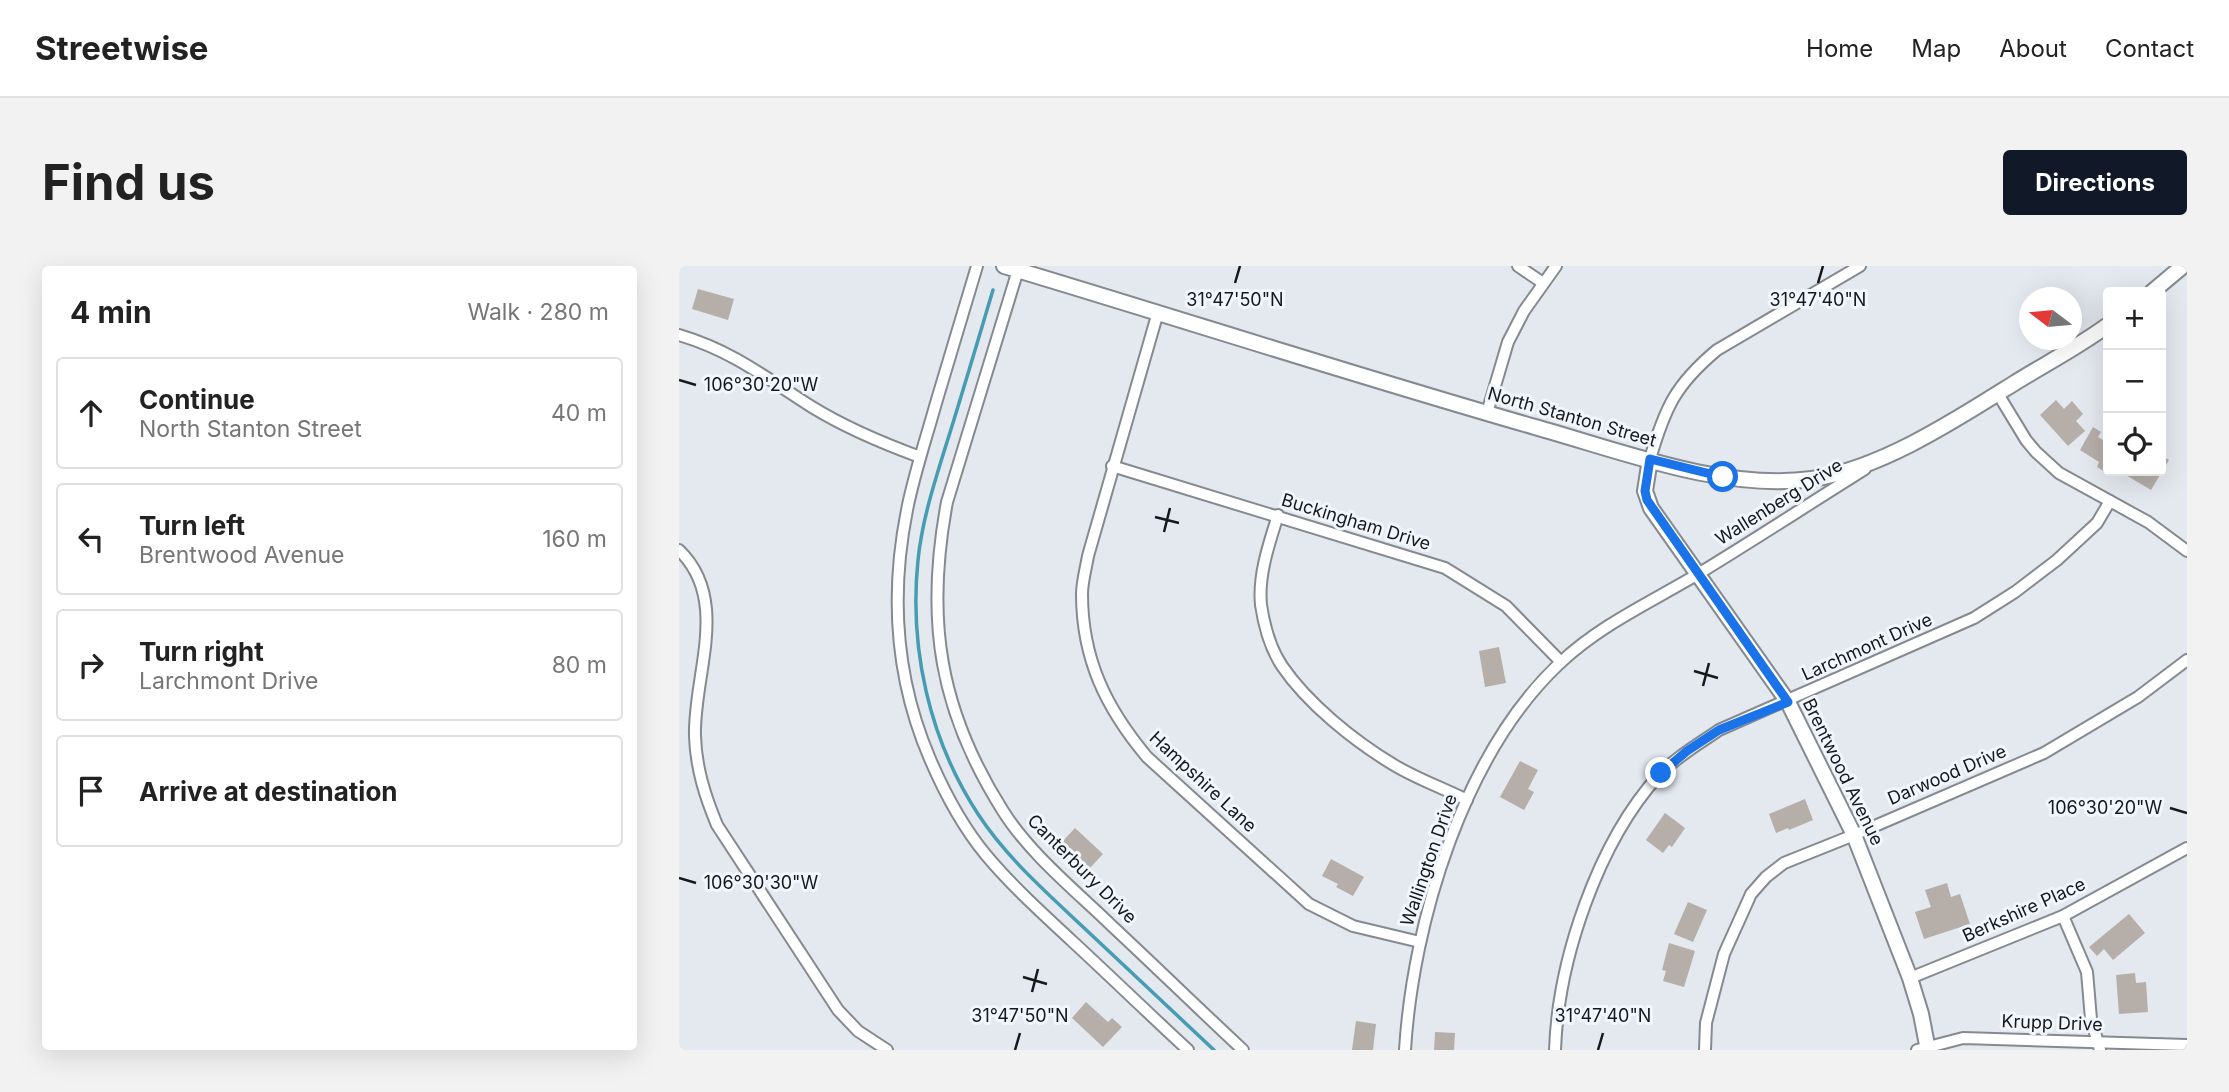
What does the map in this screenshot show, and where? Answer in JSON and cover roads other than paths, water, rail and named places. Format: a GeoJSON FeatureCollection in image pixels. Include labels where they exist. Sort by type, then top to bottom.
{"type":"FeatureCollection","features":[{"type":"Feature","properties":{"kind":"street"},"geometry":{"type":"LineString","coordinates":[[977,266],[920,457],[901,540],[897,622],[911,707],[939,781],[960,820],[985,854],[1016,889],[1188,1050]]}},
{"type":"Feature","properties":{"kind":"street"},"geometry":{"type":"LineString","coordinates":[[1518,266],[1543,283]]}},
{"type":"Feature","properties":{"kind":"street"},"geometry":{"type":"LineString","coordinates":[[1487,413],[1508,342],[1524,310],[1556,266]]}},
{"type":"Feature","properties":{"kind":"street"},"geometry":{"type":"LineString","coordinates":[[1650,459],[1660,425],[1674,396],[1700,364],[1717,350],[1860,266]]}},
{"type":"Feature","properties":{"kind":"street"},"geometry":{"type":"LineString","coordinates":[[2158,287],[2183,266]]}},
{"type":"Feature","properties":{"kind":"street","name":"North Stanton Street"},"geometry":{"type":"LineString","coordinates":[[1019,269],[1487,413],[1650,459],[1723,477],[1757,481],[1787,481],[1843,473],[1879,460],[1998,394],[2103,329]]}},
{"type":"Feature","properties":{"kind":"street","name":"Canterbury Drive"},"geometry":{"type":"LineString","coordinates":[[1019,269],[947,502],[940,539],[936,599],[940,654],[948,695],[962,735],[1003,812],[1039,856],[1243,1050]]}},
{"type":"Feature","properties":{"kind":"street","name":"Hampshire Lane"},"geometry":{"type":"LineString","coordinates":[[1158,312],[1112,466],[1088,556],[1082,592],[1091,663],[1101,691],[1114,714],[1147,757],[1309,904],[1353,926],[1420,942]]}},
{"type":"Feature","properties":{"kind":"street"},"geometry":{"type":"LineString","coordinates":[[679,335],[725,352],[753,367],[812,407],[867,438],[920,457]]}},
{"type":"Feature","properties":{"kind":"street"},"geometry":{"type":"LineString","coordinates":[[1998,394],[2026,440],[2048,464],[2073,482],[2148,522],[2187,551]]}},
{"type":"Feature","properties":{"kind":"street","name":"Brentwood Avenue"},"geometry":{"type":"LineString","coordinates":[[1650,459],[1645,491],[1647,500],[1788,702],[1854,835],[1910,978],[1921,1014],[1925,1049]]}},
{"type":"Feature","properties":{"kind":"street","name":"Wallenberg Drive"},"geometry":{"type":"LineString","coordinates":[[1698,574],[1879,460]]}},
{"type":"Feature","properties":{"kind":"street","name":"Buckingham Drive"},"geometry":{"type":"LineString","coordinates":[[1112,466],[1445,568],[1506,606],[1560,662]]}},
{"type":"Feature","properties":{"kind":"street","name":"Larchmont Drive"},"geometry":{"type":"LineString","coordinates":[[1555,1050],[1562,992],[1583,913],[1612,844],[1631,809],[1661,773],[1687,751],[1719,730],[1788,702],[1985,611],[2015,592],[2067,551],[2097,523],[2111,501]]}},
{"type":"Feature","properties":{"kind":"street"},"geometry":{"type":"LineString","coordinates":[[1277,515],[1263,570],[1261,603],[1268,636],[1281,664],[1306,695],[1367,748],[1397,767],[1467,800]]}},
{"type":"Feature","properties":{"kind":"street"},"geometry":{"type":"LineString","coordinates":[[679,550],[696,571],[705,600],[707,629],[694,734],[698,769],[716,825],[838,1010],[858,1031],[887,1050]]}},
{"type":"Feature","properties":{"kind":"street","name":"Wallington Drive"},"geometry":{"type":"LineString","coordinates":[[1405,1050],[1420,942],[1446,853],[1467,800],[1513,717],[1560,662],[1599,631],[1698,574]]}},
{"type":"Feature","properties":{"kind":"street","name":"Darwood Drive"},"geometry":{"type":"LineString","coordinates":[[1705,1050],[1706,1023],[1724,954],[1751,894],[1766,877],[1784,863],[2044,752],[2138,697],[2187,660]]}},
{"type":"Feature","properties":{"kind":"street","name":"Berkshire Place"},"geometry":{"type":"LineString","coordinates":[[1910,978],[2063,916],[2187,848]]}},
{"type":"Feature","properties":{"kind":"street"},"geometry":{"type":"LineString","coordinates":[[2063,916],[2087,972],[2091,1018],[2099,1046]]}},
{"type":"Feature","properties":{"kind":"street","name":"Krupp Drive"},"geometry":{"type":"LineString","coordinates":[[1925,1049],[1963,1038],[2099,1046],[2187,1045]]}},
{"type":"Feature","properties":{"kind":"waterway"},"geometry":{"type":"LineString","coordinates":[[993,290],[934,486],[920,545],[916,593],[917,626],[926,692],[935,724],[961,785],[1001,845],[1040,887],[1214,1050]]}}]}
